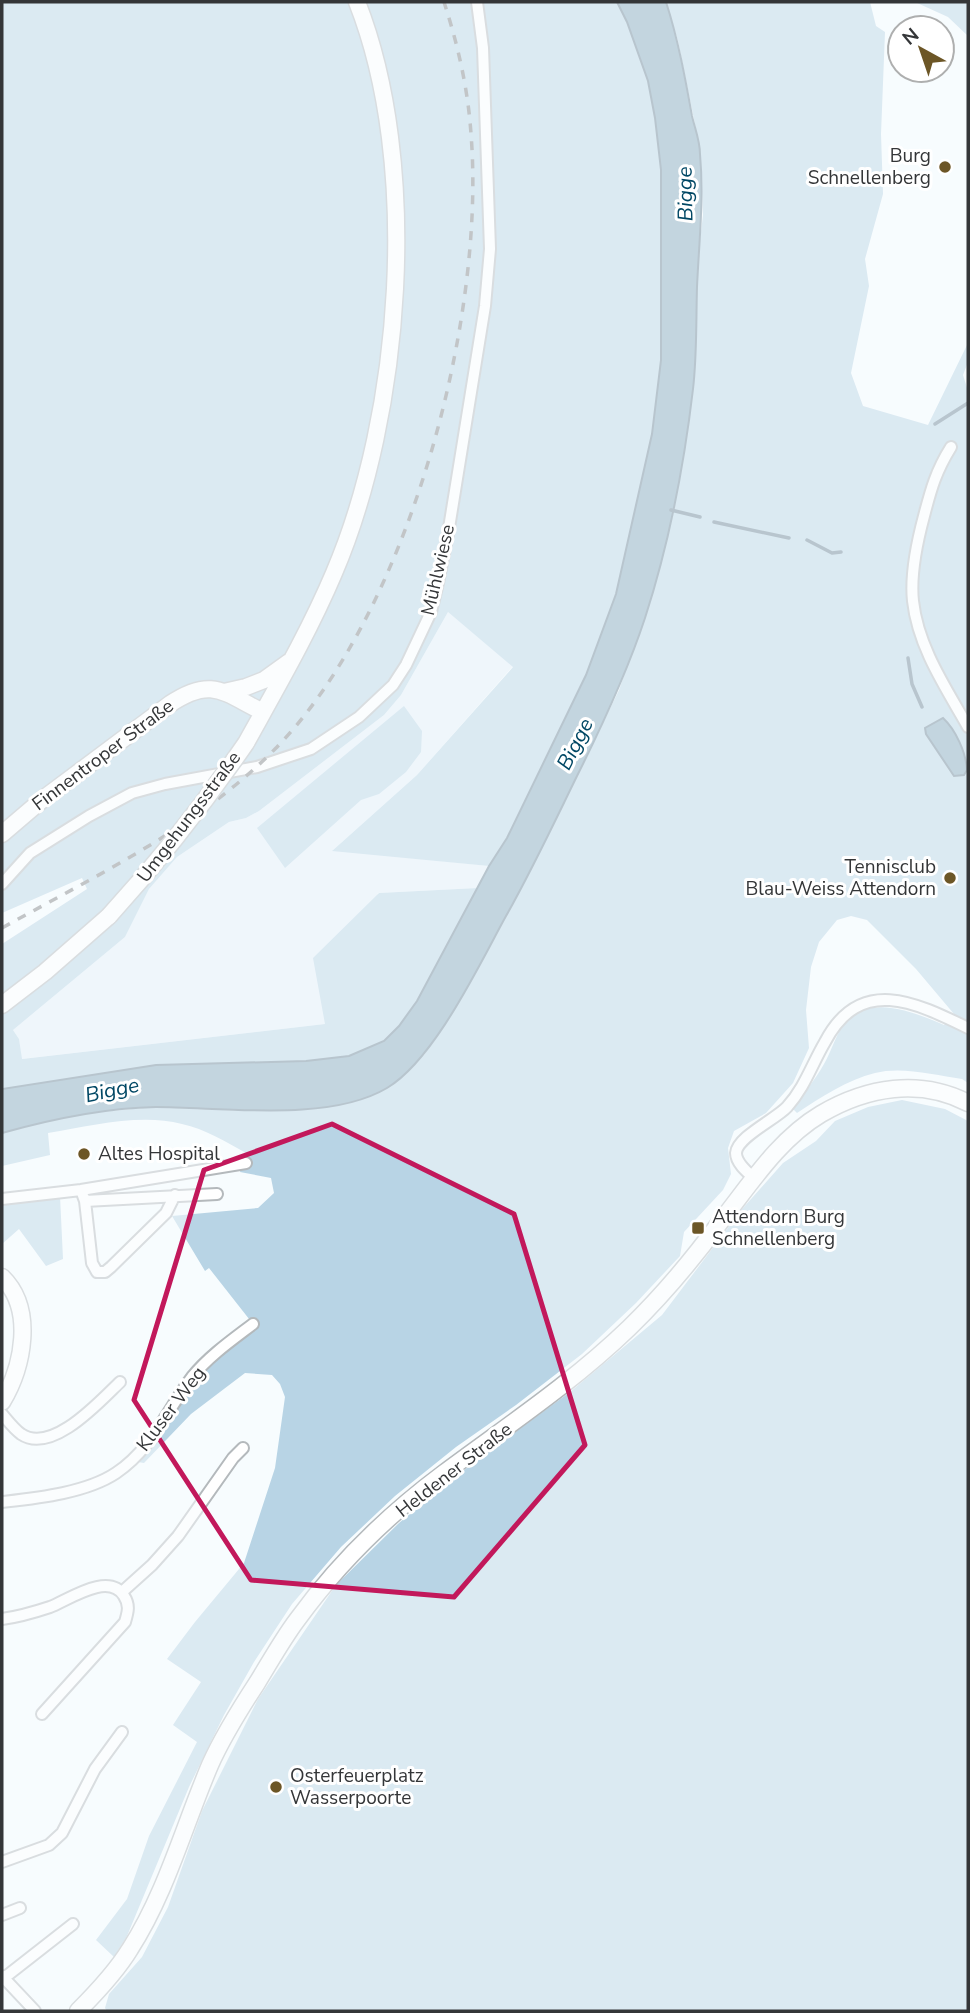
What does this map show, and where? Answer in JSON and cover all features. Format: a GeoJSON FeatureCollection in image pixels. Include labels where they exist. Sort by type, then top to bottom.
{"type":"FeatureCollection","features":[{"type":"Feature","properties":{"kind":"main road"},"geometry":{"type":"LineString","coordinates":[[263,712],[335,572],[360,496],[380,413],[391,325],[394,213],[383,97],[356,2]]}},
{"type":"Feature","properties":{"kind":"main road"},"geometry":{"type":"LineString","coordinates":[[224,692],[264,680],[291,660]]}},
{"type":"Feature","properties":{"kind":"main road","name":"Finnentroper Straße"},"geometry":{"type":"LineString","coordinates":[[2,834],[43,799],[182,696],[207,688],[224,692],[263,712]]}},
{"type":"Feature","properties":{"kind":"main road","name":"Umgehungsstraße"},"geometry":{"type":"LineString","coordinates":[[2,1005],[45,972],[109,916],[151,869],[203,804],[246,743],[263,712]]}},
{"type":"Feature","properties":{"kind":"main road","name":"Heldener Straße"},"geometry":{"type":"LineString","coordinates":[[78,2011],[102,1987],[130,1950],[151,1912],[212,1760],[275,1653],[320,1590],[405,1506],[442,1475],[557,1391],[630,1327],[687,1266],[769,1159],[800,1129],[854,1096],[890,1087],[933,1090],[968,1103]]}},
{"type":"Feature","properties":{"kind":"main road"},"geometry":{"type":"LineString","coordinates":[[2,1277],[13,1292],[20,1311],[22,1338],[17,1368],[2,1402]]}},
{"type":"Feature","properties":{"kind":"street","name":"Mühlwiese"},"geometry":{"type":"LineString","coordinates":[[2,884],[30,853],[132,793],[257,767],[311,749],[359,717],[393,685],[406,665],[431,612],[438,583],[485,306],[490,250],[483,48],[477,2]]}},
{"type":"Feature","properties":{"kind":"street"},"geometry":{"type":"LineString","coordinates":[[951,447],[937,469],[921,525],[914,563],[912,599],[923,640],[941,681],[968,727]]}},
{"type":"Feature","properties":{"kind":"street"},"geometry":{"type":"LineString","coordinates":[[754,1178],[740,1165],[736,1154],[739,1144],[783,1111],[797,1096],[830,1032],[850,1009],[866,1002],[891,999],[932,1010],[968,1028]]}},
{"type":"Feature","properties":{"kind":"street"},"geometry":{"type":"LineString","coordinates":[[83,1195],[246,1163]]}},
{"type":"Feature","properties":{"kind":"street"},"geometry":{"type":"LineString","coordinates":[[2,1199],[83,1195],[217,1194]]}},
{"type":"Feature","properties":{"kind":"street"},"geometry":{"type":"LineString","coordinates":[[83,1195],[92,1263],[97,1272],[105,1272],[166,1213],[175,1195]]}},
{"type":"Feature","properties":{"kind":"street","name":"Kluser Weg"},"geometry":{"type":"LineString","coordinates":[[2,1502],[70,1491],[113,1475],[144,1449],[195,1374],[216,1352],[253,1324]]}},
{"type":"Feature","properties":{"kind":"street"},"geometry":{"type":"LineString","coordinates":[[2,1415],[20,1434],[33,1439],[45,1438],[81,1419],[120,1382]]}},
{"type":"Feature","properties":{"kind":"street"},"geometry":{"type":"LineString","coordinates":[[122,1592],[152,1565],[177,1536],[243,1448]]}},
{"type":"Feature","properties":{"kind":"street"},"geometry":{"type":"LineString","coordinates":[[2,1619],[50,1607],[91,1587],[110,1587],[122,1592],[129,1611],[125,1622],[42,1714]]}},
{"type":"Feature","properties":{"kind":"street"},"geometry":{"type":"LineString","coordinates":[[2,1863],[49,1845],[62,1833],[95,1769],[122,1732]]}},
{"type":"Feature","properties":{"kind":"street"},"geometry":{"type":"LineString","coordinates":[[2,1915],[20,1908]]}},
{"type":"Feature","properties":{"kind":"street"},"geometry":{"type":"LineString","coordinates":[[35,2011],[3,1977],[73,1924]]}},
{"type":"Feature","properties":{"kind":"highlighted area"},"geometry":{"type":"Polygon","coordinates":[[[332,1124],[514,1214],[585,1445],[454,1597],[251,1580],[134,1400],[204,1170],[332,1124]]]}},
{"type":"Feature","properties":{"kind":"shaded area"},"geometry":{"type":"Polygon","coordinates":[[[2,2],[617,2],[648,81],[661,170],[661,360],[652,434],[616,594],[586,675],[507,838],[489,866],[332,851],[417,775],[513,667],[448,612],[401,695],[384,715],[259,811],[229,822],[177,857],[149,889],[125,937],[13,1030],[19,1039],[22,1059],[325,1024],[313,958],[379,893],[478,888],[417,1001],[399,1026],[384,1041],[349,1056],[306,1061],[156,1065],[2,1089],[2,944],[87,889],[82,878],[2,913],[2,2]]]}},
{"type":"Feature","properties":{"kind":"shaded area"},"geometry":{"type":"Polygon","coordinates":[[[666,2],[870,2],[876,26],[885,32],[881,134],[883,194],[865,259],[869,286],[851,373],[863,406],[928,425],[968,343],[968,362],[963,375],[968,391],[968,1083],[962,1079],[929,1073],[885,1071],[844,1085],[797,1113],[793,1109],[827,1059],[843,1025],[857,1013],[881,1007],[894,1008],[944,1025],[954,1014],[916,969],[867,920],[851,916],[837,920],[819,942],[811,967],[806,1010],[809,1048],[793,1083],[766,1113],[734,1131],[728,1148],[731,1174],[723,1190],[684,1232],[680,1256],[636,1303],[582,1354],[456,1447],[395,1496],[341,1547],[292,1604],[254,1662],[224,1715],[189,1787],[127,1936],[114,1957],[96,1940],[127,1899],[149,1836],[197,1742],[173,1725],[201,1682],[167,1659],[244,1563],[275,1468],[285,1397],[280,1384],[272,1375],[245,1373],[191,1414],[144,1463],[132,1461],[180,1393],[253,1324],[209,1268],[205,1271],[172,1216],[258,1208],[274,1193],[271,1178],[240,1172],[246,1153],[207,1132],[182,1124],[132,1120],[48,1133],[50,1155],[2,1166],[2,1133],[46,1120],[154,1107],[245,1111],[322,1107],[424,1055],[463,995],[549,834],[619,690],[652,594],[674,511],[693,387],[703,215],[700,149],[678,41],[666,2]]]}},
{"type":"Feature","properties":{"kind":"shaded area"},"geometry":{"type":"Polygon","coordinates":[[[915,2],[968,2],[968,36],[956,25],[956,14],[941,14],[915,2]]]}},
{"type":"Feature","properties":{"kind":"shaded area"},"geometry":{"type":"Polygon","coordinates":[[[448,612],[513,666],[417,775],[333,850],[489,866],[478,888],[378,893],[325,1024],[21,1059],[19,1039],[13,1030],[125,937],[149,889],[177,857],[229,822],[259,811],[384,715],[401,695],[448,612]]]}},
{"type":"Feature","properties":{"kind":"shaded area"},"geometry":{"type":"Polygon","coordinates":[[[404,706],[422,731],[421,752],[406,772],[379,794],[361,800],[285,868],[257,828],[404,706]]]}},
{"type":"Feature","properties":{"kind":"shaded area"},"geometry":{"type":"Polygon","coordinates":[[[902,1100],[945,1109],[968,1121],[968,2011],[107,2011],[105,2008],[109,1994],[142,1957],[168,1907],[202,1811],[258,1699],[336,1585],[399,1523],[468,1467],[570,1392],[662,1315],[743,1208],[783,1163],[816,1141],[835,1121],[868,1107],[902,1100]]]}},
{"type":"Feature","properties":{"kind":"shaded area"},"geometry":{"type":"Polygon","coordinates":[[[60,1196],[63,1259],[46,1266],[19,1229],[2,1244],[2,1204],[60,1196]]]}},
{"type":"Feature","properties":{"kind":"water","name":"Bigge"},"geometry":{"type":"Polygon","coordinates":[[[617,2],[666,2],[678,44],[699,144],[701,220],[695,364],[689,418],[668,533],[654,590],[630,659],[605,718],[551,829],[483,959],[439,1034],[422,1056],[387,1088],[363,1099],[335,1106],[274,1111],[156,1107],[117,1110],[59,1119],[2,1133],[2,1089],[156,1065],[306,1061],[349,1056],[384,1041],[417,1001],[489,866],[507,838],[586,675],[616,594],[652,434],[661,360],[661,170],[648,81],[617,2]]]}},
{"type":"Feature","properties":{"kind":"water"},"geometry":{"type":"Polygon","coordinates":[[[943,718],[956,735],[962,749],[967,770],[964,775],[954,776],[926,734],[925,728],[943,718]]]}},
{"type":"Feature","properties":{"kind":"waterway"},"geometry":{"type":"LineString","coordinates":[[935,424],[968,403]]}},
{"type":"Feature","properties":{"kind":"waterway"},"geometry":{"type":"LineString","coordinates":[[671,510],[700,517]]}},
{"type":"Feature","properties":{"kind":"waterway"},"geometry":{"type":"LineString","coordinates":[[714,522],[789,538]]}},
{"type":"Feature","properties":{"kind":"waterway"},"geometry":{"type":"LineString","coordinates":[[807,540],[832,553],[841,552]]}},
{"type":"Feature","properties":{"kind":"waterway"},"geometry":{"type":"LineString","coordinates":[[908,658],[912,684],[922,707]]}},
{"type":"Feature","properties":{"kind":"railway"},"geometry":{"type":"LineString","coordinates":[[2,928],[145,848],[213,803],[245,777],[275,749],[322,691],[364,622],[399,544],[428,461],[451,375],[465,290],[472,209],[471,134],[462,67],[444,2]]}},
{"type":"Feature","properties":{"kind":"place","name":"Burg Schnellenberg"},"geometry":{"type":"Point","coordinates":[945,167]}},
{"type":"Feature","properties":{"kind":"place","name":"Tennisclub Blau-Weiss Attendorn"},"geometry":{"type":"Point","coordinates":[950,878]}},
{"type":"Feature","properties":{"kind":"place","name":"Altes Hospital"},"geometry":{"type":"Point","coordinates":[84,1154]}},
{"type":"Feature","properties":{"kind":"place","name":"Attendorn Burg Schnellenberg"},"geometry":{"type":"Point","coordinates":[698,1228]}},
{"type":"Feature","properties":{"kind":"place","name":"Osterfeuerplatz Wasserpoorte"},"geometry":{"type":"Point","coordinates":[276,1787]}}]}
